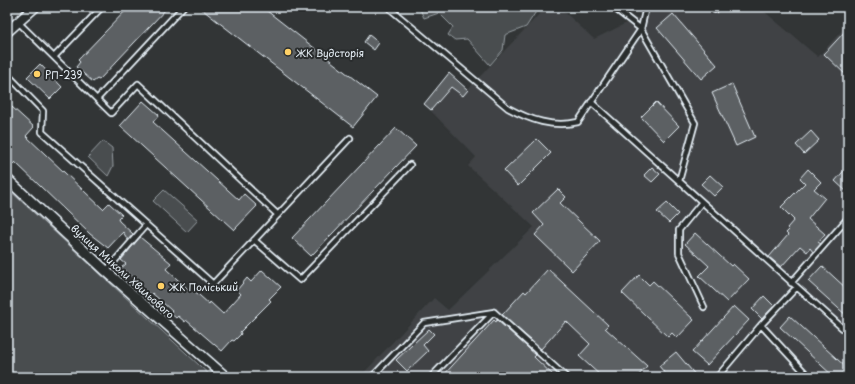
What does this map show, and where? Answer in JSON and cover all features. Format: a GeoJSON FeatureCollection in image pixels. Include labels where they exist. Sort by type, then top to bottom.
{"type":"FeatureCollection","features":[{"type":"Feature","properties":{"kind":"street"},"geometry":{"type":"LineString","coordinates":[[7,32],[30,8]]}},
{"type":"Feature","properties":{"kind":"street","name":"вулиця Миколи Хвильового"},"geometry":{"type":"LineString","coordinates":[[7,179],[106,271],[226,377]]}},
{"type":"Feature","properties":{"kind":"lane"},"geometry":{"type":"LineString","coordinates":[[54,57],[102,7]]}},
{"type":"Feature","properties":{"kind":"lane"},"geometry":{"type":"LineString","coordinates":[[97,99],[183,7]]}},
{"type":"Feature","properties":{"kind":"lane"},"geometry":{"type":"LineString","coordinates":[[388,7],[508,108],[528,119],[564,126],[578,122],[641,29],[646,7]]}},
{"type":"Feature","properties":{"kind":"lane"},"geometry":{"type":"LineString","coordinates":[[613,7],[641,29],[695,123],[679,182]]}},
{"type":"Feature","properties":{"kind":"lane"},"geometry":{"type":"LineString","coordinates":[[18,22],[111,113],[138,84],[278,215]]}},
{"type":"Feature","properties":{"kind":"lane"},"geometry":{"type":"LineString","coordinates":[[7,74],[43,111],[42,132],[213,284],[350,138]]}},
{"type":"Feature","properties":{"kind":"lane"},"geometry":{"type":"LineString","coordinates":[[591,102],[796,288],[848,333]]}},
{"type":"Feature","properties":{"kind":"lane"},"geometry":{"type":"LineString","coordinates":[[254,240],[300,280],[410,165]]}},
{"type":"Feature","properties":{"kind":"lane"},"geometry":{"type":"LineString","coordinates":[[702,202],[679,230],[679,253],[704,307]]}},
{"type":"Feature","properties":{"kind":"lane"},"geometry":{"type":"LineString","coordinates":[[791,283],[848,218]]}},
{"type":"Feature","properties":{"kind":"lane"},"geometry":{"type":"LineString","coordinates":[[106,271],[146,225]]}},
{"type":"Feature","properties":{"kind":"lane"},"geometry":{"type":"LineString","coordinates":[[718,376],[761,325],[796,288]]}},
{"type":"Feature","properties":{"kind":"lane"},"geometry":{"type":"LineString","coordinates":[[372,377],[424,323],[494,312]]}},
{"type":"Feature","properties":{"kind":"lane"},"geometry":{"type":"LineString","coordinates":[[431,377],[494,312]]}},
{"type":"Feature","properties":{"kind":"lane"},"geometry":{"type":"LineString","coordinates":[[494,312],[566,377]]}},
{"type":"Feature","properties":{"kind":"lane"},"geometry":{"type":"LineString","coordinates":[[761,325],[808,377]]}},
{"type":"Feature","properties":{"kind":"shaded area"},"geometry":{"type":"Polygon","coordinates":[[[419,7],[539,7],[526,27],[505,35],[503,50],[490,65],[467,39],[455,40],[448,35],[453,27],[439,13],[424,18],[419,7]]]}},
{"type":"Feature","properties":{"kind":"shaded area"},"geometry":{"type":"Polygon","coordinates":[[[546,7],[559,7],[594,39],[647,13],[653,7],[759,7],[818,57],[844,28],[848,30],[848,377],[360,377],[434,298],[448,310],[534,227],[468,166],[476,157],[424,104],[449,73],[468,89],[546,7]]]}},
{"type":"Feature","properties":{"kind":"shaded area"},"geometry":{"type":"Polygon","coordinates":[[[103,141],[112,148],[113,166],[108,176],[88,157],[103,141]]]}},
{"type":"Feature","properties":{"kind":"shaded area"},"geometry":{"type":"Polygon","coordinates":[[[7,188],[212,377],[7,377],[7,188]]]}},
{"type":"Feature","properties":{"kind":"shaded area"},"geometry":{"type":"Polygon","coordinates":[[[164,190],[198,220],[187,232],[153,201],[164,190]]]}},
{"type":"Feature","properties":{"kind":"building"},"geometry":{"type":"Polygon","coordinates":[[[129,7],[168,7],[99,80],[97,79],[93,82],[76,67],[80,62],[78,60],[129,7]]]}},
{"type":"Feature","properties":{"kind":"building","name":"ЖК Вудсторія"},"geometry":{"type":"Polygon","coordinates":[[[199,7],[262,7],[377,97],[353,127],[199,7]]]}},
{"type":"Feature","properties":{"kind":"building"},"geometry":{"type":"Polygon","coordinates":[[[673,14],[717,65],[701,79],[657,28],[673,14]]]}},
{"type":"Feature","properties":{"kind":"building"},"geometry":{"type":"Polygon","coordinates":[[[848,28],[848,77],[824,54],[848,28]]]}},
{"type":"Feature","properties":{"kind":"building"},"geometry":{"type":"Polygon","coordinates":[[[369,35],[379,43],[374,50],[364,42],[369,35]]]}},
{"type":"Feature","properties":{"kind":"building"},"geometry":{"type":"Polygon","coordinates":[[[40,64],[62,87],[50,99],[27,77],[40,64]]]}},
{"type":"Feature","properties":{"kind":"building"},"geometry":{"type":"Polygon","coordinates":[[[449,73],[468,90],[463,96],[451,87],[431,110],[424,104],[449,73]]]}},
{"type":"Feature","properties":{"kind":"building"},"geometry":{"type":"Polygon","coordinates":[[[732,84],[755,137],[736,146],[712,93],[732,84]]]}},
{"type":"Feature","properties":{"kind":"building"},"geometry":{"type":"Polygon","coordinates":[[[143,101],[159,115],[153,122],[239,200],[244,194],[257,206],[234,230],[120,126],[143,101]]]}},
{"type":"Feature","properties":{"kind":"building"},"geometry":{"type":"Polygon","coordinates":[[[656,102],[679,126],[664,141],[641,117],[656,102]]]}},
{"type":"Feature","properties":{"kind":"building"},"geometry":{"type":"Polygon","coordinates":[[[12,107],[34,127],[26,136],[103,209],[109,203],[122,215],[118,219],[119,221],[133,234],[128,240],[123,232],[108,248],[90,234],[15,162],[7,170],[7,112],[12,107]]]}},
{"type":"Feature","properties":{"kind":"building"},"geometry":{"type":"Polygon","coordinates":[[[396,128],[416,146],[311,256],[292,238],[396,128]]]}},
{"type":"Feature","properties":{"kind":"building"},"geometry":{"type":"Polygon","coordinates":[[[811,131],[819,140],[804,154],[796,145],[811,131]]]}},
{"type":"Feature","properties":{"kind":"building"},"geometry":{"type":"Polygon","coordinates":[[[537,139],[551,153],[518,186],[504,171],[537,139]]]}},
{"type":"Feature","properties":{"kind":"building"},"geometry":{"type":"Polygon","coordinates":[[[848,166],[848,193],[835,181],[848,166]]]}},
{"type":"Feature","properties":{"kind":"building"},"geometry":{"type":"Polygon","coordinates":[[[652,167],[660,174],[652,182],[644,175],[652,167]]]}},
{"type":"Feature","properties":{"kind":"building"},"geometry":{"type":"Polygon","coordinates":[[[808,169],[821,182],[814,189],[825,198],[808,219],[825,234],[818,242],[821,244],[813,252],[810,248],[807,252],[800,246],[781,267],[769,257],[788,235],[786,233],[789,230],[787,228],[794,220],[781,207],[805,183],[800,178],[808,169]]]}},
{"type":"Feature","properties":{"kind":"building"},"geometry":{"type":"Polygon","coordinates":[[[710,175],[723,187],[714,196],[701,184],[710,175]]]}},
{"type":"Feature","properties":{"kind":"building"},"geometry":{"type":"Polygon","coordinates":[[[558,189],[566,197],[560,203],[600,241],[572,271],[535,235],[544,225],[533,213],[558,189]]]}},
{"type":"Feature","properties":{"kind":"building"},"geometry":{"type":"Polygon","coordinates":[[[667,203],[678,214],[669,223],[657,212],[667,203]]]}},
{"type":"Feature","properties":{"kind":"building"},"geometry":{"type":"Polygon","coordinates":[[[695,233],[731,266],[733,264],[749,279],[727,302],[699,276],[709,266],[685,244],[695,233]]]}},
{"type":"Feature","properties":{"kind":"building"},"geometry":{"type":"Polygon","coordinates":[[[140,237],[171,263],[166,269],[188,289],[190,287],[223,314],[241,294],[237,290],[247,278],[251,282],[262,270],[281,287],[269,299],[271,301],[240,332],[241,334],[234,341],[232,340],[222,351],[186,320],[185,322],[178,316],[176,318],[170,313],[172,311],[152,293],[150,295],[147,292],[146,294],[136,285],[138,282],[121,268],[126,264],[121,260],[140,237]]]}},
{"type":"Feature","properties":{"kind":"building"},"geometry":{"type":"Polygon","coordinates":[[[822,266],[848,290],[848,317],[808,281],[822,266]]]}},
{"type":"Feature","properties":{"kind":"building"},"geometry":{"type":"Polygon","coordinates":[[[548,269],[608,325],[605,328],[647,366],[637,377],[602,377],[579,356],[590,344],[566,321],[541,349],[502,315],[524,291],[526,293],[548,269]]]}},
{"type":"Feature","properties":{"kind":"building"},"geometry":{"type":"Polygon","coordinates":[[[639,275],[649,285],[653,281],[694,320],[677,338],[672,333],[668,337],[622,293],[639,275]]]}},
{"type":"Feature","properties":{"kind":"building"},"geometry":{"type":"Polygon","coordinates":[[[764,296],[774,306],[762,319],[752,309],[764,296]]]}},
{"type":"Feature","properties":{"kind":"building"},"geometry":{"type":"Polygon","coordinates":[[[734,306],[749,320],[707,365],[692,352],[734,306]]]}},
{"type":"Feature","properties":{"kind":"building"},"geometry":{"type":"Polygon","coordinates":[[[790,316],[848,369],[841,377],[834,377],[780,327],[790,316]]]}},
{"type":"Feature","properties":{"kind":"building"},"geometry":{"type":"Polygon","coordinates":[[[494,320],[496,322],[497,320],[536,355],[534,357],[555,377],[442,377],[494,320]]]}},
{"type":"Feature","properties":{"kind":"building"},"geometry":{"type":"Polygon","coordinates":[[[429,329],[434,334],[423,345],[428,351],[407,371],[396,360],[429,329]]]}},
{"type":"Feature","properties":{"kind":"building"},"geometry":{"type":"Polygon","coordinates":[[[676,352],[697,377],[668,377],[659,366],[676,352]]]}},
{"type":"Feature","properties":{"kind":"place","name":"ЖК Вудсторія"},"geometry":{"type":"Point","coordinates":[288,52]}},
{"type":"Feature","properties":{"kind":"place","name":"РП-239"},"geometry":{"type":"Point","coordinates":[37,74]}},
{"type":"Feature","properties":{"kind":"place","name":"ЖК Поліський"},"geometry":{"type":"Point","coordinates":[161,286]}}]}
